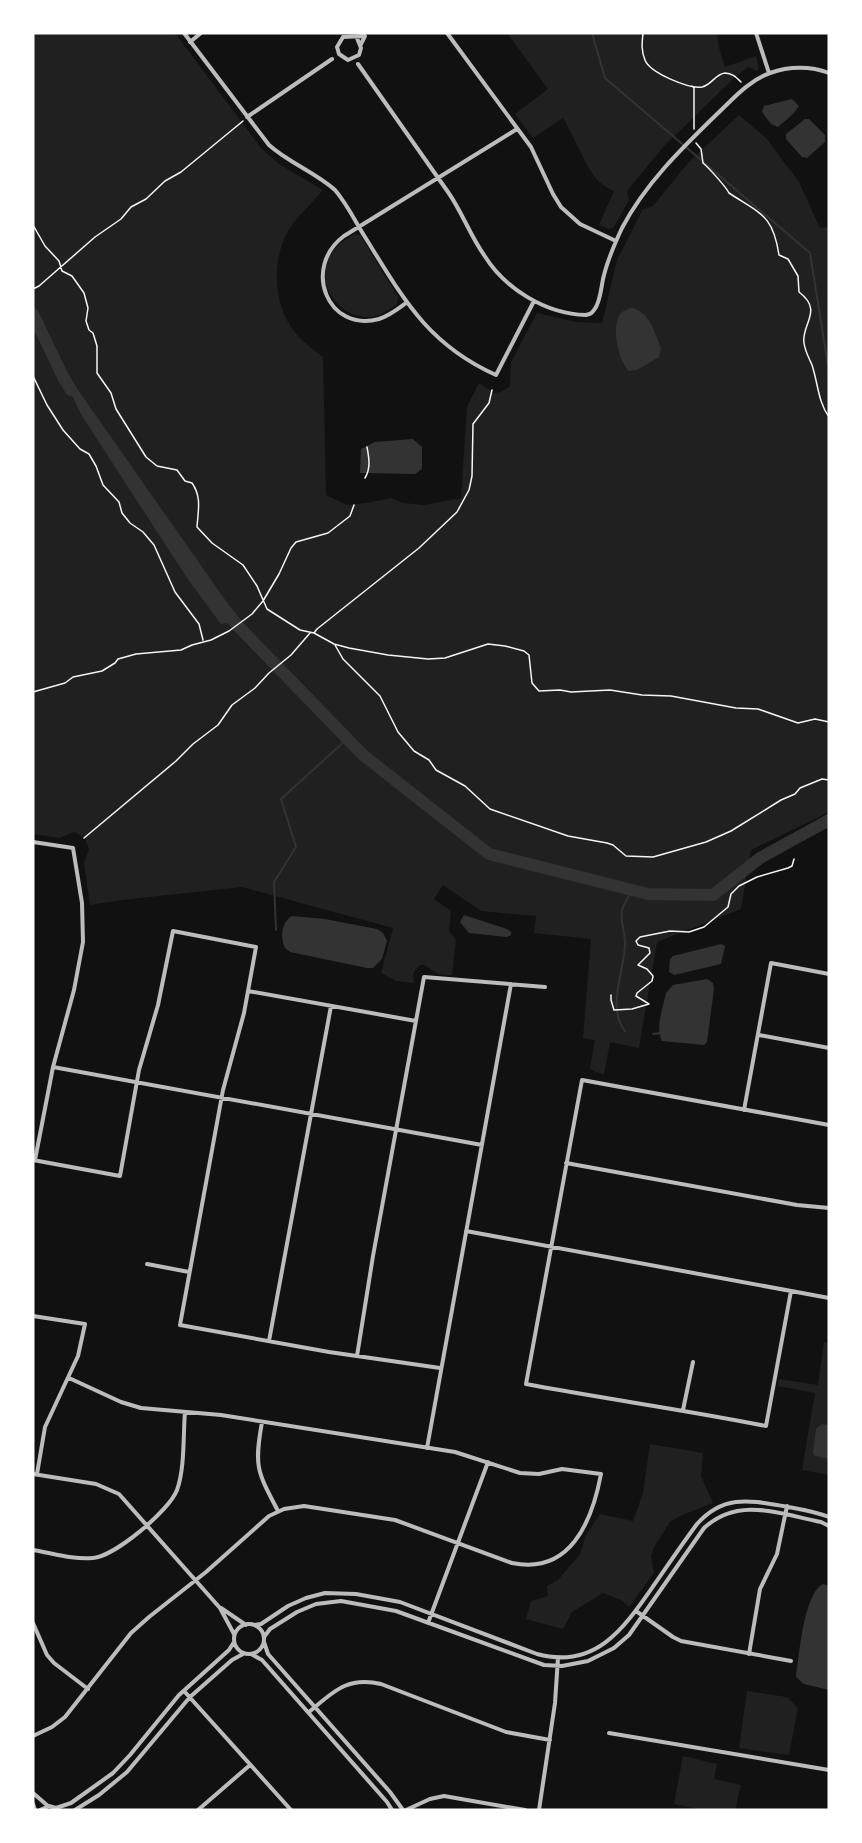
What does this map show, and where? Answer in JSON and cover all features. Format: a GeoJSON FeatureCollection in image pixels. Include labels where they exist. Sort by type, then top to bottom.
{"type":"FeatureCollection","features":[{"type":"Feature","properties":{"kind":"street"},"geometry":{"type":"LineString","coordinates":[[184,33],[261,136],[275,151],[322,179],[335,190],[406,303],[431,332],[447,346],[470,362],[496,375],[534,301]]}},
{"type":"Feature","properties":{"kind":"street"},"geometry":{"type":"LineString","coordinates":[[190,42],[201,33]]}},
{"type":"Feature","properties":{"kind":"street"},"geometry":{"type":"LineString","coordinates":[[447,33],[531,147],[561,207],[580,224],[616,241]]}},
{"type":"Feature","properties":{"kind":"street"},"geometry":{"type":"LineString","coordinates":[[756,33],[769,73]]}},
{"type":"Feature","properties":{"kind":"street"},"geometry":{"type":"LineString","coordinates":[[332,59],[343,34],[357,38],[367,35]]}},
{"type":"Feature","properties":{"kind":"street"},"geometry":{"type":"LineString","coordinates":[[358,64],[361,44],[367,35]]}},
{"type":"Feature","properties":{"kind":"street"},"geometry":{"type":"LineString","coordinates":[[357,38],[361,44]]}},
{"type":"Feature","properties":{"kind":"street"},"geometry":{"type":"LineString","coordinates":[[337,51],[341,57]]}},
{"type":"Feature","properties":{"kind":"street"},"geometry":{"type":"LineString","coordinates":[[350,60],[358,56]]}},
{"type":"Feature","properties":{"kind":"street"},"geometry":{"type":"LineString","coordinates":[[247,117],[332,59],[341,57],[358,64],[455,202],[490,265],[506,282],[534,301],[561,311],[581,315],[590,314],[596,307],[604,273],[616,241],[629,216],[647,189],[678,153],[750,84],[769,73],[792,68],[810,68],[829,73]]}},
{"type":"Feature","properties":{"kind":"street"},"geometry":{"type":"LineString","coordinates":[[406,303],[383,318],[364,321],[340,312],[327,297],[322,284],[327,254],[338,241],[359,227],[517,129]]}},
{"type":"Feature","properties":{"kind":"street"},"geometry":{"type":"LineString","coordinates":[[33,842],[73,848],[82,903],[83,942],[74,990],[53,1067],[34,1160],[120,1176],[137,1082],[158,1005],[173,931],[256,947],[248,991],[222,1098],[180,1325],[440,1368]]}},
{"type":"Feature","properties":{"kind":"street"},"geometry":{"type":"LineString","coordinates":[[744,1110],[771,963],[829,974]]}},
{"type":"Feature","properties":{"kind":"street"},"geometry":{"type":"LineString","coordinates":[[357,1356],[424,977],[545,987]]}},
{"type":"Feature","properties":{"kind":"street"},"geometry":{"type":"LineString","coordinates":[[427,1448],[511,984]]}},
{"type":"Feature","properties":{"kind":"street"},"geometry":{"type":"LineString","coordinates":[[248,991],[416,1021]]}},
{"type":"Feature","properties":{"kind":"street"},"geometry":{"type":"LineString","coordinates":[[269,1341],[331,1006]]}},
{"type":"Feature","properties":{"kind":"street"},"geometry":{"type":"LineString","coordinates":[[759,1035],[829,1048]]}},
{"type":"Feature","properties":{"kind":"street"},"geometry":{"type":"LineString","coordinates":[[53,1067],[482,1145]]}},
{"type":"Feature","properties":{"kind":"street"},"geometry":{"type":"LineString","coordinates":[[791,1291],[766,1426],[526,1384],[582,1080],[829,1125]]}},
{"type":"Feature","properties":{"kind":"street"},"geometry":{"type":"LineString","coordinates":[[566,1163],[829,1208]]}},
{"type":"Feature","properties":{"kind":"street"},"geometry":{"type":"LineString","coordinates":[[466,1231],[829,1298]]}},
{"type":"Feature","properties":{"kind":"street"},"geometry":{"type":"LineString","coordinates":[[147,1264],[189,1272]]}},
{"type":"Feature","properties":{"kind":"street"},"geometry":{"type":"LineString","coordinates":[[33,1316],[85,1324],[78,1356],[45,1427],[35,1474],[96,1484],[112,1489],[125,1498],[220,1608],[234,1634],[237,1649],[243,1654]]}},
{"type":"Feature","properties":{"kind":"street"},"geometry":{"type":"LineString","coordinates":[[683,1410],[693,1362]]}},
{"type":"Feature","properties":{"kind":"street"},"geometry":{"type":"LineString","coordinates":[[33,1736],[52,1727],[65,1716],[131,1633],[278,1511],[304,1506],[367,1515],[408,1524],[512,1563],[528,1566],[550,1561],[570,1546],[586,1522],[596,1500],[601,1474],[562,1470],[530,1474],[509,1470],[468,1455],[427,1448],[214,1414],[153,1410],[131,1405],[69,1378]]}},
{"type":"Feature","properties":{"kind":"street"},"geometry":{"type":"LineString","coordinates":[[33,1550],[80,1558],[101,1557],[119,1548],[148,1524],[168,1504],[178,1486],[185,1412]]}},
{"type":"Feature","properties":{"kind":"street"},"geometry":{"type":"LineString","coordinates":[[262,1422],[257,1455],[258,1468],[278,1511]]}},
{"type":"Feature","properties":{"kind":"street"},"geometry":{"type":"LineString","coordinates":[[428,1623],[488,1462]]}},
{"type":"Feature","properties":{"kind":"street"},"geometry":{"type":"LineString","coordinates":[[220,1608],[246,1624],[254,1625],[261,1624],[293,1603],[325,1593],[356,1594],[384,1599],[537,1654],[558,1658],[576,1655],[605,1644],[621,1630],[697,1524],[710,1512],[731,1502],[743,1500],[787,1506],[829,1517]]}},
{"type":"Feature","properties":{"kind":"street"},"geometry":{"type":"LineString","coordinates":[[749,1654],[760,1589],[777,1554],[787,1506]]}},
{"type":"Feature","properties":{"kind":"street"},"geometry":{"type":"LineString","coordinates":[[251,1654],[260,1649],[270,1629],[297,1611],[328,1602],[383,1607],[534,1662],[557,1666],[588,1661],[614,1648],[628,1635],[699,1535],[713,1520],[728,1512],[745,1509],[821,1522],[829,1526]]}},
{"type":"Feature","properties":{"kind":"street"},"geometry":{"type":"LineString","coordinates":[[636,1611],[681,1641],[791,1661]]}},
{"type":"Feature","properties":{"kind":"street"},"geometry":{"type":"LineString","coordinates":[[33,1623],[47,1655],[88,1689]]}},
{"type":"Feature","properties":{"kind":"street"},"geometry":{"type":"LineString","coordinates":[[234,1634],[246,1624]]}},
{"type":"Feature","properties":{"kind":"street"},"geometry":{"type":"LineString","coordinates":[[254,1625],[261,1630],[268,1654],[405,1810],[430,1798],[444,1796],[525,1810]]}},
{"type":"Feature","properties":{"kind":"street"},"geometry":{"type":"LineString","coordinates":[[33,1793],[49,1806],[58,1809],[71,1803],[113,1773],[184,1691],[229,1650],[234,1642]]}},
{"type":"Feature","properties":{"kind":"street"},"geometry":{"type":"LineString","coordinates":[[75,1810],[99,1795],[127,1772],[190,1697],[232,1660],[243,1654],[251,1654],[262,1660],[392,1810]]}},
{"type":"Feature","properties":{"kind":"street"},"geometry":{"type":"LineString","coordinates":[[538,1810],[555,1704],[558,1658]]}},
{"type":"Feature","properties":{"kind":"street"},"geometry":{"type":"LineString","coordinates":[[309,1712],[339,1688],[357,1682],[373,1683],[507,1732],[550,1740]]}},
{"type":"Feature","properties":{"kind":"street"},"geometry":{"type":"LineString","coordinates":[[184,1691],[291,1810]]}},
{"type":"Feature","properties":{"kind":"street"},"geometry":{"type":"LineString","coordinates":[[609,1733],[829,1770]]}},
{"type":"Feature","properties":{"kind":"street"},"geometry":{"type":"LineString","coordinates":[[198,1810],[250,1765]]}},
{"type":"Feature","properties":{"kind":"street"},"geometry":{"type":"LineString","coordinates":[[33,1804],[38,1810],[49,1806]]}},
{"type":"Feature","properties":{"kind":"path"},"geometry":{"type":"LineString","coordinates":[[643,33],[641,48],[647,63],[681,84],[704,87],[717,76],[726,73],[733,74],[741,82]]}},
{"type":"Feature","properties":{"kind":"path"},"geometry":{"type":"LineString","coordinates":[[692,86],[696,123],[692,132]]}},
{"type":"Feature","properties":{"kind":"path"},"geometry":{"type":"LineString","coordinates":[[33,289],[61,268],[95,237],[121,219],[131,207],[146,199],[165,181],[181,172],[243,121]]}},
{"type":"Feature","properties":{"kind":"path"},"geometry":{"type":"LineString","coordinates":[[694,141],[701,149],[703,163],[728,189],[729,193],[754,207],[766,218],[776,234],[779,255],[788,258],[798,276],[799,292],[811,309],[804,343],[821,405],[829,419]]}},
{"type":"Feature","properties":{"kind":"path"},"geometry":{"type":"LineString","coordinates":[[33,225],[45,246],[59,261],[61,268],[72,276],[84,293],[88,308],[86,321],[88,330],[93,333],[97,346],[97,373],[111,393],[116,409],[141,451],[154,464],[177,470],[185,481],[192,483],[199,494],[200,513],[197,527],[216,547],[243,565],[257,586],[267,609],[272,613],[300,630],[314,633],[334,644],[368,652],[428,659],[444,658],[488,644],[524,651],[529,656],[532,683],[539,691],[610,690],[642,695],[671,696],[736,708],[758,709],[798,723],[815,719],[829,722]]}},
{"type":"Feature","properties":{"kind":"path"},"geometry":{"type":"LineString","coordinates":[[33,376],[47,405],[63,430],[80,449],[89,454],[103,485],[119,502],[122,513],[154,545],[175,592],[199,624],[203,641]]}},
{"type":"Feature","properties":{"kind":"path"},"geometry":{"type":"LineString","coordinates":[[314,633],[419,548],[457,512],[469,490],[472,476],[473,424],[489,403],[492,390]]}},
{"type":"Feature","properties":{"kind":"path"},"geometry":{"type":"LineString","coordinates":[[365,478],[370,461],[366,447]]}},
{"type":"Feature","properties":{"kind":"path"},"geometry":{"type":"LineString","coordinates":[[33,692],[65,683],[73,677],[102,671],[118,659],[136,654],[181,650],[229,631],[263,601],[296,542],[328,533],[350,516],[354,505]]}},
{"type":"Feature","properties":{"kind":"path"},"geometry":{"type":"LineString","coordinates":[[84,838],[218,725],[232,705],[255,688],[291,655],[310,632]]}},
{"type":"Feature","properties":{"kind":"path"},"geometry":{"type":"LineString","coordinates":[[334,644],[343,659],[380,696],[398,732],[414,751],[429,760],[436,770],[465,786],[490,809],[568,836],[614,845],[626,856],[653,857],[706,842],[731,831],[781,800],[795,794],[800,788],[822,779],[829,780]]}},
{"type":"Feature","properties":{"kind":"path"},"geometry":{"type":"LineString","coordinates":[[611,995],[614,1010],[618,1011],[649,1004],[636,996],[652,981],[653,976],[647,969],[638,965],[650,953],[649,948],[638,945],[636,941],[640,937],[670,931],[689,932],[708,925],[728,908],[731,894],[736,888],[757,877],[788,868],[792,866],[794,859]]}},
{"type":"Feature","properties":{"kind":"shaded area"},"geometry":{"type":"Polygon","coordinates":[[[33,33],[175,33],[261,148],[279,164],[323,190],[292,225],[286,236],[278,260],[277,286],[283,311],[291,327],[323,357],[326,495],[347,505],[391,498],[403,503],[424,505],[461,498],[467,407],[479,383],[494,393],[501,392],[510,386],[511,362],[537,313],[576,322],[602,323],[617,260],[643,209],[652,207],[688,163],[739,115],[766,138],[799,182],[820,228],[829,227],[829,812],[751,850],[741,909],[657,942],[639,1048],[610,1042],[604,1074],[590,1068],[595,1040],[583,1038],[591,939],[534,933],[536,916],[481,911],[443,885],[434,899],[451,911],[449,931],[456,940],[452,975],[439,974],[422,965],[413,974],[414,983],[396,981],[381,973],[393,928],[242,887],[90,905],[84,863],[89,849],[85,838],[74,832],[60,838],[33,834],[33,33]]]}},
{"type":"Feature","properties":{"kind":"shaded area"},"geometry":{"type":"Polygon","coordinates":[[[507,33],[717,33],[725,67],[756,56],[759,68],[757,71],[748,67],[733,79],[664,146],[627,191],[629,200],[614,227],[609,229],[599,225],[614,191],[596,179],[563,118],[533,138],[515,114],[548,89],[507,33]]]}},
{"type":"Feature","properties":{"kind":"shaded area"},"geometry":{"type":"Polygon","coordinates":[[[792,99],[799,106],[778,127],[771,124],[762,112],[764,106],[792,99]]]}},
{"type":"Feature","properties":{"kind":"shaded area"},"geometry":{"type":"Polygon","coordinates":[[[805,119],[809,119],[825,135],[825,142],[807,158],[802,157],[786,139],[786,134],[805,119]]]}},
{"type":"Feature","properties":{"kind":"shaded area"},"geometry":{"type":"Polygon","coordinates":[[[354,234],[360,235],[398,297],[397,304],[382,314],[372,317],[350,313],[340,307],[333,299],[325,278],[326,267],[332,252],[340,243],[354,234]]]}},
{"type":"Feature","properties":{"kind":"shaded area"},"geometry":{"type":"Polygon","coordinates":[[[631,308],[647,318],[661,348],[659,357],[637,370],[629,371],[619,351],[616,324],[622,312],[631,308]]]}},
{"type":"Feature","properties":{"kind":"shaded area"},"geometry":{"type":"Polygon","coordinates":[[[56,363],[76,387],[235,614],[228,623],[221,624],[187,578],[82,416],[56,363]]]}},
{"type":"Feature","properties":{"kind":"shaded area"},"geometry":{"type":"Polygon","coordinates":[[[413,439],[422,447],[422,469],[415,474],[360,473],[361,449],[375,442],[413,439]]]}},
{"type":"Feature","properties":{"kind":"shaded area"},"geometry":{"type":"Polygon","coordinates":[[[464,915],[507,929],[511,935],[507,937],[469,933],[460,922],[464,915]]]}},
{"type":"Feature","properties":{"kind":"shaded area"},"geometry":{"type":"Polygon","coordinates":[[[292,916],[325,919],[377,929],[383,933],[387,941],[382,959],[373,968],[367,968],[290,952],[285,948],[282,935],[286,922],[292,916]]]}},
{"type":"Feature","properties":{"kind":"shaded area"},"geometry":{"type":"Polygon","coordinates":[[[721,944],[725,946],[721,964],[674,975],[669,972],[670,959],[673,956],[721,944]]]}},
{"type":"Feature","properties":{"kind":"shaded area"},"geometry":{"type":"Polygon","coordinates":[[[707,979],[713,983],[714,989],[707,1042],[704,1045],[662,1041],[659,1024],[666,993],[673,985],[707,979]]]}},
{"type":"Feature","properties":{"kind":"shaded area"},"geometry":{"type":"Polygon","coordinates":[[[824,1342],[829,1343],[829,1475],[802,1470],[815,1393],[778,1386],[779,1379],[818,1385],[824,1342]]]}},
{"type":"Feature","properties":{"kind":"shaded area"},"geometry":{"type":"Polygon","coordinates":[[[822,1424],[829,1425],[829,1459],[815,1456],[813,1453],[816,1429],[822,1424]]]}},
{"type":"Feature","properties":{"kind":"shaded area"},"geometry":{"type":"Polygon","coordinates":[[[650,1444],[703,1453],[701,1476],[713,1503],[670,1522],[651,1556],[654,1573],[629,1607],[621,1600],[603,1593],[572,1612],[563,1629],[526,1619],[531,1601],[548,1596],[547,1586],[558,1580],[580,1554],[586,1535],[600,1514],[633,1521],[643,1493],[650,1444]]]}},
{"type":"Feature","properties":{"kind":"shaded area"},"geometry":{"type":"Polygon","coordinates":[[[823,1584],[829,1586],[829,1690],[804,1684],[796,1677],[807,1612],[811,1599],[823,1584]]]}},
{"type":"Feature","properties":{"kind":"shaded area"},"geometry":{"type":"Polygon","coordinates":[[[747,1691],[787,1697],[798,1708],[789,1755],[739,1748],[747,1691]]]}},
{"type":"Feature","properties":{"kind":"shaded area"},"geometry":{"type":"Polygon","coordinates":[[[683,1756],[717,1764],[714,1779],[741,1785],[735,1810],[701,1810],[674,1804],[683,1756]]]}},
{"type":"Feature","properties":{"kind":"waterway"},"geometry":{"type":"LineString","coordinates":[[592,33],[605,78],[810,253],[829,372]]}},
{"type":"Feature","properties":{"kind":"waterway"},"geometry":{"type":"LineString","coordinates":[[33,314],[71,390]]}},
{"type":"Feature","properties":{"kind":"waterway"},"geometry":{"type":"LineString","coordinates":[[222,606],[237,625],[363,755],[489,854],[648,894],[713,895],[760,858],[829,820]]}},
{"type":"Feature","properties":{"kind":"waterway"},"geometry":{"type":"LineString","coordinates":[[276,930],[274,882],[296,847],[281,799],[347,739]]}},
{"type":"Feature","properties":{"kind":"waterway"},"geometry":{"type":"LineString","coordinates":[[625,1031],[617,1011],[625,943],[622,911],[633,890]]}},
{"type":"Feature","properties":{"kind":"waterway"},"geometry":{"type":"LineString","coordinates":[[653,1034],[661,1033]]}}]}
